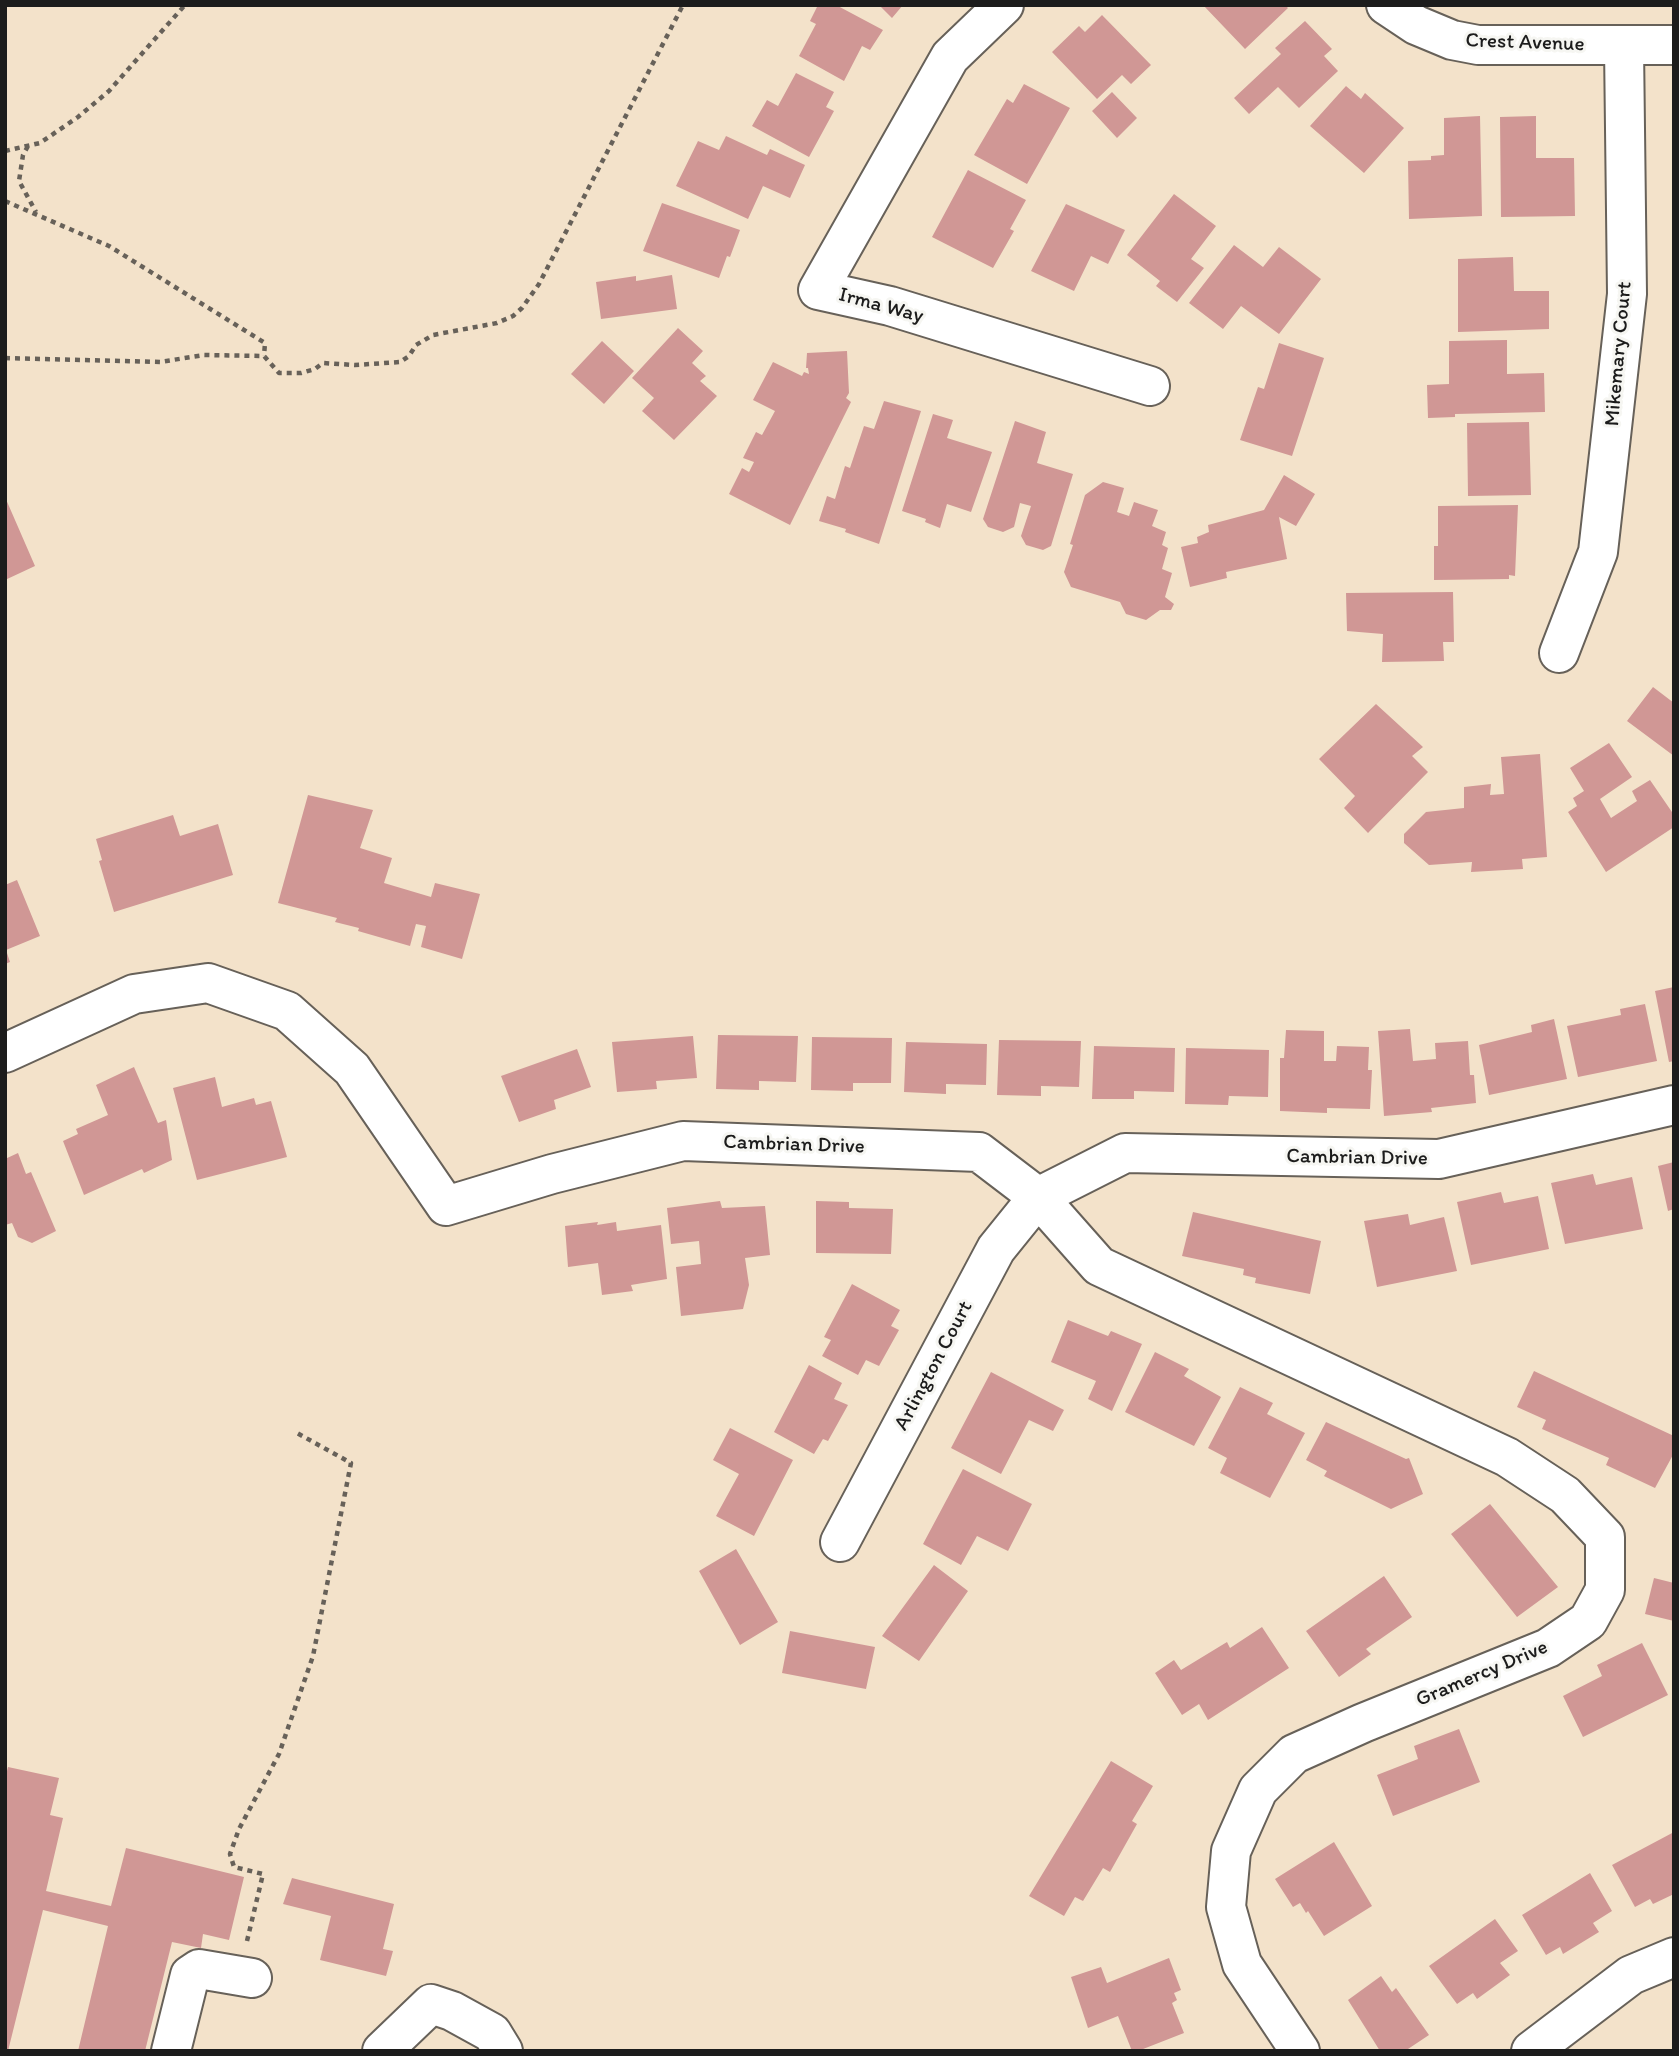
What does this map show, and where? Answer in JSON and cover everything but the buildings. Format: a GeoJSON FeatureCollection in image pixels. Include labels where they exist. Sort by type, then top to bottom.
{"type":"FeatureCollection","features":[{"type":"Feature","properties":{"kind":"street","name":"Irma Way"},"geometry":{"type":"LineString","coordinates":[[1004,5],[950,57],[818,290],[890,306],[1150,386]]}},
{"type":"Feature","properties":{"kind":"street","name":"Crest Avenue"},"geometry":{"type":"LineString","coordinates":[[1385,5],[1416,25],[1452,40],[1478,45],[1674,45]]}},
{"type":"Feature","properties":{"kind":"street","name":"Mikemary Court"},"geometry":{"type":"LineString","coordinates":[[1559,653],[1598,552],[1627,294],[1624,46]]}},
{"type":"Feature","properties":{"kind":"street","name":"Cambrian Drive"},"geometry":{"type":"LineString","coordinates":[[5,1053],[134,993],[208,983],[287,1012],[352,1069],[446,1206],[552,1174],[683,1141],[979,1152],[1038,1196],[1125,1153],[1439,1159],[1674,1105]]}},
{"type":"Feature","properties":{"kind":"street","name":"Arlington Court"},"geometry":{"type":"LineString","coordinates":[[840,1542],[996,1249],[1038,1196]]}},
{"type":"Feature","properties":{"kind":"street","name":"Gramercy Drive"},"geometry":{"type":"LineString","coordinates":[[1038,1196],[1099,1266],[1507,1457],[1565,1495],[1605,1537],[1605,1590],[1588,1621],[1548,1648],[1294,1754],[1258,1790],[1231,1851],[1226,1907],[1242,1964],[1300,2051]]}},
{"type":"Feature","properties":{"kind":"street"},"geometry":{"type":"LineString","coordinates":[[1531,2051],[1631,1975],[1674,1957]]}},
{"type":"Feature","properties":{"kind":"street"},"geometry":{"type":"LineString","coordinates":[[171,2051],[190,1975],[199,1969],[245,1977]]}},
{"type":"Feature","properties":{"kind":"street"},"geometry":{"type":"LineString","coordinates":[[382,2051],[431,2004],[452,2011],[492,2033],[503,2051]]}},
{"type":"Feature","properties":{"kind":"path"},"geometry":{"type":"LineString","coordinates":[[5,151],[40,143],[78,117],[109,91],[185,5]]}},
{"type":"Feature","properties":{"kind":"path"},"geometry":{"type":"LineString","coordinates":[[5,201],[108,246],[228,319],[265,343],[264,356],[279,373],[301,373],[316,369],[323,363],[355,365],[400,362],[409,356],[416,345],[433,335],[497,323],[513,316],[522,308],[538,284],[683,5]]}},
{"type":"Feature","properties":{"kind":"path"},"geometry":{"type":"LineString","coordinates":[[29,146],[23,155],[19,181],[37,214]]}},
{"type":"Feature","properties":{"kind":"path"},"geometry":{"type":"LineString","coordinates":[[5,358],[160,362],[204,355],[264,356]]}},
{"type":"Feature","properties":{"kind":"path"},"geometry":{"type":"LineString","coordinates":[[245,1977],[263,1874],[234,1867],[230,1854],[239,1829],[279,1754],[313,1656],[351,1463],[297,1433]]}}]}
